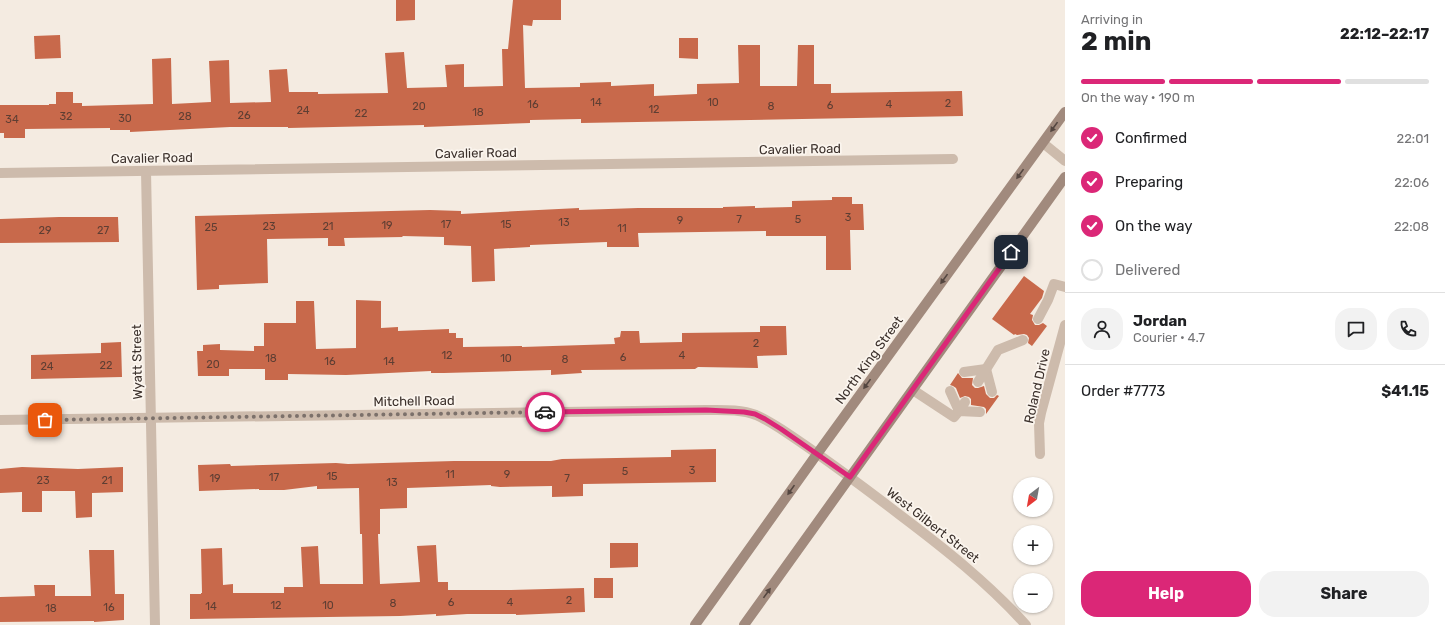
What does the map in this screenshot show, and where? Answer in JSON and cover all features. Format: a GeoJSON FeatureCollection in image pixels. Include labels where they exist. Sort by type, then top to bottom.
{"type":"FeatureCollection","features":[{"type":"Feature","properties":{"kind":"main road","name":"North King Street"},"geometry":{"type":"LineString","coordinates":[[695,625],[816,454],[1065,112]]}},
{"type":"Feature","properties":{"kind":"main road"},"geometry":{"type":"LineString","coordinates":[[744,625],[1065,177]]}},
{"type":"Feature","properties":{"kind":"street"},"geometry":{"type":"LineString","coordinates":[[1043,143],[1065,161]]}},
{"type":"Feature","properties":{"kind":"street","name":"Cavalier Road"},"geometry":{"type":"LineString","coordinates":[[0,173],[953,159]]}},
{"type":"Feature","properties":{"kind":"street","name":"Wyatt Street"},"geometry":{"type":"LineString","coordinates":[[146,171],[155,625]]}},
{"type":"Feature","properties":{"kind":"street"},"geometry":{"type":"LineString","coordinates":[[1038,319],[1054,284],[1065,287]]}},
{"type":"Feature","properties":{"kind":"street","name":"Roland Drive"},"geometry":{"type":"LineString","coordinates":[[1040,454],[1039,423],[1065,325]]}},
{"type":"Feature","properties":{"kind":"street"},"geometry":{"type":"LineString","coordinates":[[978,382],[998,350],[1023,340]]}},
{"type":"Feature","properties":{"kind":"street"},"geometry":{"type":"LineString","coordinates":[[964,372],[986,369]]}},
{"type":"Feature","properties":{"kind":"street"},"geometry":{"type":"LineString","coordinates":[[986,369],[992,392]]}},
{"type":"Feature","properties":{"kind":"street"},"geometry":{"type":"LineString","coordinates":[[913,390],[954,417],[965,402]]}},
{"type":"Feature","properties":{"kind":"street"},"geometry":{"type":"LineString","coordinates":[[950,391],[959,411]]}},
{"type":"Feature","properties":{"kind":"street","name":"Mitchell Road"},"geometry":{"type":"LineString","coordinates":[[0,420],[727,410],[755,414],[765,419],[816,454]]}},
{"type":"Feature","properties":{"kind":"street"},"geometry":{"type":"LineString","coordinates":[[959,411],[980,412]]}},
{"type":"Feature","properties":{"kind":"street","name":"West Gilbert Street"},"geometry":{"type":"LineString","coordinates":[[816,454],[850,477],[964,564],[1026,625]]}},
{"type":"Feature","properties":{"kind":"building"},"geometry":{"type":"Polygon","coordinates":[[[396,0],[415,0],[415,20],[396,21],[396,0]]]}},
{"type":"Feature","properties":{"kind":"building"},"geometry":{"type":"Polygon","coordinates":[[[513,0],[561,0],[561,20],[533,20],[532,26],[523,25],[525,88],[580,87],[580,83],[611,82],[611,86],[654,84],[654,96],[697,94],[697,84],[739,83],[738,45],[760,45],[760,86],[797,86],[798,45],[814,45],[814,84],[831,84],[831,93],[962,91],[963,116],[581,123],[581,119],[530,120],[530,123],[424,127],[424,125],[288,128],[230,127],[130,132],[130,130],[110,130],[110,128],[25,129],[25,138],[4,138],[4,133],[0,133],[0,105],[56,104],[56,92],[73,92],[73,103],[82,103],[82,106],[153,104],[152,59],[171,58],[172,104],[211,102],[209,61],[229,60],[230,103],[271,102],[269,70],[287,69],[289,92],[318,92],[318,94],[388,93],[385,53],[404,52],[407,88],[447,87],[445,65],[464,64],[464,87],[503,86],[502,49],[508,49],[513,0]]]}},
{"type":"Feature","properties":{"kind":"building"},"geometry":{"type":"Polygon","coordinates":[[[60,35],[61,58],[35,59],[34,36],[60,35]]]}},
{"type":"Feature","properties":{"kind":"building"},"geometry":{"type":"Polygon","coordinates":[[[679,38],[698,38],[698,59],[679,58],[679,38]]]}},
{"type":"Feature","properties":{"kind":"building"},"geometry":{"type":"Polygon","coordinates":[[[832,197],[852,197],[852,204],[863,204],[864,230],[850,230],[851,270],[826,270],[826,236],[766,236],[766,231],[638,233],[639,247],[607,247],[607,242],[530,245],[530,247],[494,249],[495,281],[472,282],[471,246],[444,245],[444,237],[402,236],[403,237],[344,238],[345,246],[328,246],[328,238],[267,239],[268,283],[219,285],[219,289],[197,290],[195,216],[430,210],[461,211],[461,214],[579,208],[579,210],[723,208],[755,206],[755,208],[792,207],[792,201],[832,200],[832,197]]]}},
{"type":"Feature","properties":{"kind":"building"},"geometry":{"type":"Polygon","coordinates":[[[118,217],[119,242],[0,243],[0,219],[118,217]]]}},
{"type":"Feature","properties":{"kind":"building"},"geometry":{"type":"Polygon","coordinates":[[[1024,276],[1044,291],[1042,298],[1030,314],[1033,315],[1032,320],[1035,325],[1043,323],[1047,326],[1032,346],[1028,343],[1029,338],[1027,335],[1014,335],[992,319],[1024,276]]]}},
{"type":"Feature","properties":{"kind":"building"},"geometry":{"type":"Polygon","coordinates":[[[356,300],[381,301],[381,328],[398,327],[398,331],[449,329],[449,333],[456,333],[456,338],[463,338],[463,347],[615,344],[614,338],[620,337],[621,331],[639,331],[640,343],[682,342],[682,333],[760,332],[760,326],[786,326],[787,355],[757,356],[758,368],[698,367],[695,369],[581,370],[582,373],[551,375],[551,370],[444,373],[431,373],[431,371],[346,375],[288,374],[288,380],[265,380],[265,369],[229,369],[229,376],[198,376],[197,351],[203,351],[203,345],[220,344],[220,350],[254,351],[254,346],[264,346],[264,323],[296,323],[296,301],[314,301],[316,349],[356,348],[356,300]]]}},
{"type":"Feature","properties":{"kind":"building"},"geometry":{"type":"Polygon","coordinates":[[[121,342],[122,377],[31,379],[31,355],[101,353],[101,343],[121,342]]]}},
{"type":"Feature","properties":{"kind":"building"},"geometry":{"type":"Polygon","coordinates":[[[958,373],[962,378],[973,378],[972,385],[975,388],[984,386],[986,394],[990,398],[994,398],[997,395],[999,396],[986,414],[986,409],[984,407],[971,405],[971,399],[969,397],[965,396],[960,398],[956,388],[950,385],[958,373]]]}},
{"type":"Feature","properties":{"kind":"building"},"geometry":{"type":"Polygon","coordinates":[[[716,449],[716,482],[583,484],[583,496],[552,497],[552,486],[500,487],[491,485],[407,488],[407,508],[380,509],[380,534],[378,534],[380,584],[420,582],[417,546],[436,545],[438,582],[448,582],[448,590],[584,588],[585,612],[516,615],[467,614],[436,616],[436,614],[400,616],[190,619],[190,594],[202,593],[201,549],[222,548],[223,585],[233,584],[233,593],[284,593],[284,587],[303,587],[301,547],[318,546],[320,584],[363,584],[359,488],[317,489],[317,486],[284,490],[259,489],[199,491],[198,465],[230,464],[231,466],[454,461],[551,461],[562,459],[671,457],[671,450],[716,449]]]}},
{"type":"Feature","properties":{"kind":"building"},"geometry":{"type":"Polygon","coordinates":[[[22,467],[78,469],[123,467],[123,492],[92,493],[92,517],[76,518],[75,491],[42,491],[42,512],[22,512],[22,492],[0,493],[0,469],[22,467]]]}},
{"type":"Feature","properties":{"kind":"building"},"geometry":{"type":"Polygon","coordinates":[[[610,543],[638,543],[638,567],[610,568],[610,543]]]}},
{"type":"Feature","properties":{"kind":"building"},"geometry":{"type":"Polygon","coordinates":[[[89,550],[114,550],[115,594],[124,594],[124,620],[94,622],[0,622],[0,597],[35,596],[34,585],[55,585],[55,596],[91,596],[89,550]]]}},
{"type":"Feature","properties":{"kind":"building"},"geometry":{"type":"Polygon","coordinates":[[[594,578],[613,578],[613,598],[594,598],[594,578]]]}},
{"type":"Feature","properties":{"kind":"way so far"},"geometry":{"type":"LineString","coordinates":[[45,420],[545,412]]}},
{"type":"Feature","properties":{"kind":"route"},"geometry":{"type":"LineString","coordinates":[[545,412],[727,410],[755,414],[781,429],[850,477],[1011,252]]}}]}
